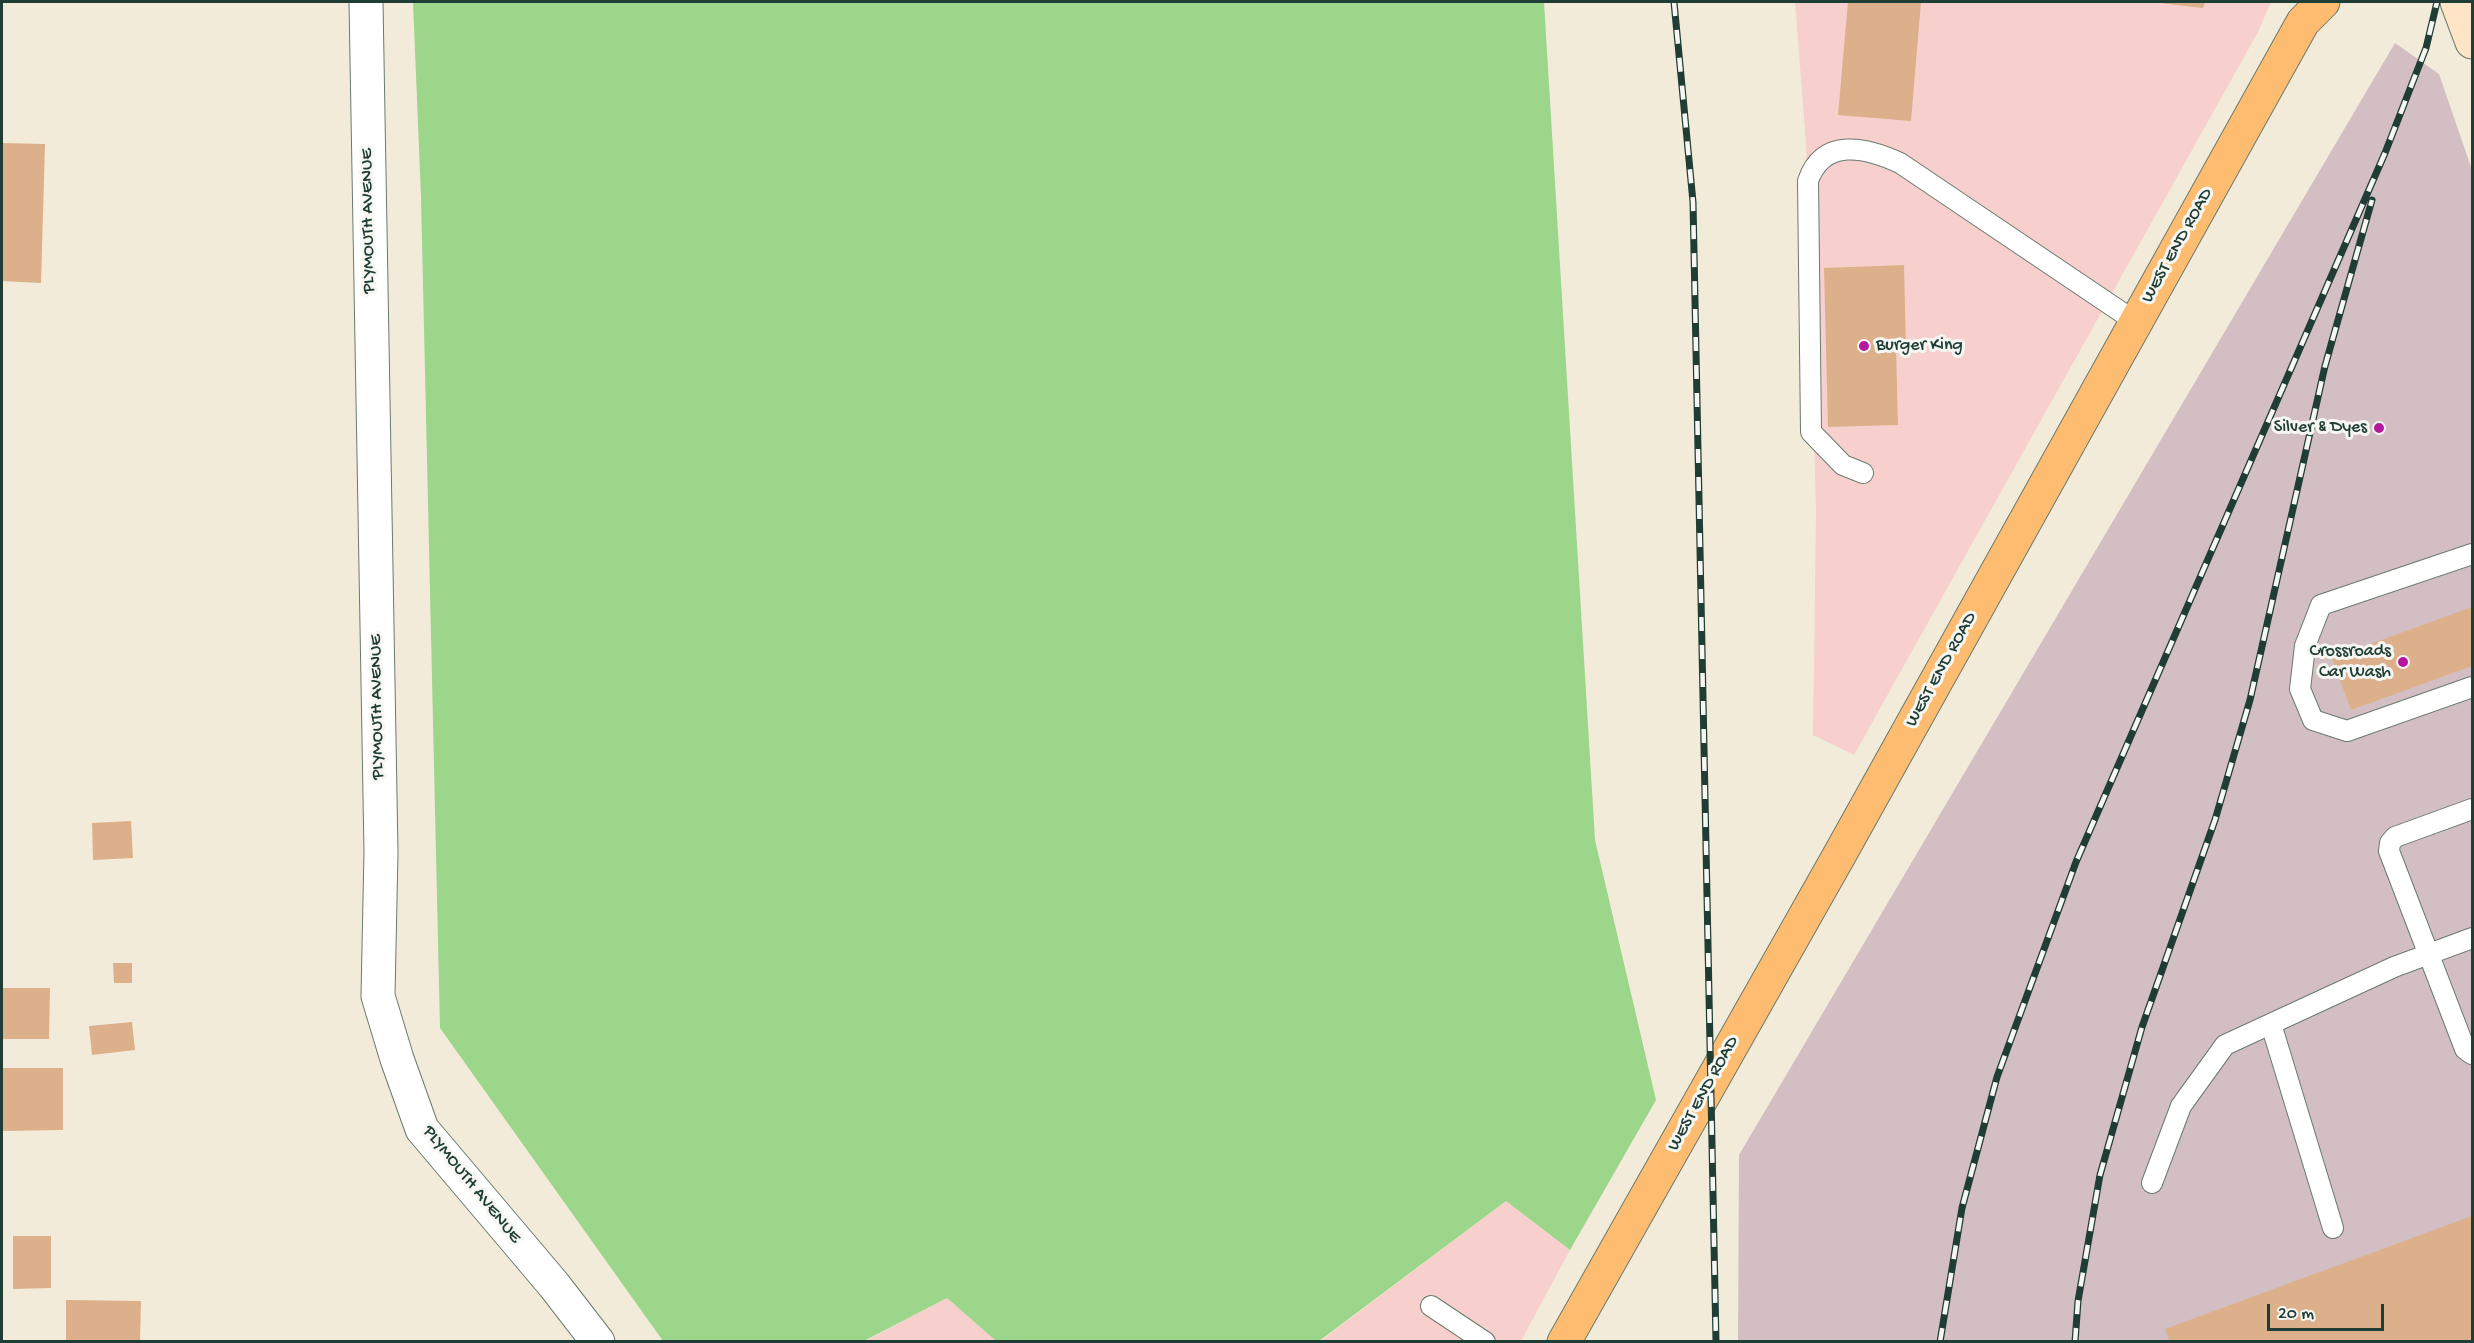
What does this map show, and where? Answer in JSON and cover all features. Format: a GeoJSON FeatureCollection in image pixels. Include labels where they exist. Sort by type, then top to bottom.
{"type":"FeatureCollection","features":[{"type":"Feature","properties":{"kind":"main road"},"geometry":{"type":"LineString","coordinates":[[2457,2],[2472,42]]}},
{"type":"Feature","properties":{"kind":"main road","name":"WEST END ROAD"},"geometry":{"type":"LineString","coordinates":[[1564,1341],[1840,854],[2311,8]]}},
{"type":"Feature","properties":{"kind":"street","name":"PLYMOUTH AVENUE"},"geometry":{"type":"LineString","coordinates":[[366,2],[381,852],[378,996],[422,1129],[554,1285],[598,1341]]}},
{"type":"Feature","properties":{"kind":"lane"},"geometry":{"type":"LineString","coordinates":[[1863,473],[1843,465],[1811,432],[1808,181],[1813,165],[1829,153],[1852,150],[1876,152],[1900,163],[2136,322]]}},
{"type":"Feature","properties":{"kind":"lane"},"geometry":{"type":"LineString","coordinates":[[2472,554],[2321,604],[2305,646],[2300,689],[2313,720],[2347,731],[2472,687]]}},
{"type":"Feature","properties":{"kind":"lane"},"geometry":{"type":"LineString","coordinates":[[2472,809],[2395,837],[2390,843],[2390,850],[2428,954],[2465,1049],[2472,1054]]}},
{"type":"Feature","properties":{"kind":"lane"},"geometry":{"type":"LineString","coordinates":[[2152,1184],[2181,1106],[2225,1045],[2394,967],[2472,938]]}},
{"type":"Feature","properties":{"kind":"lane"},"geometry":{"type":"LineString","coordinates":[[2271,1024],[2333,1228]]}},
{"type":"Feature","properties":{"kind":"lane"},"geometry":{"type":"LineString","coordinates":[[1431,1306],[1485,1341]]}},
{"type":"Feature","properties":{"kind":"shaded area"},"geometry":{"type":"Polygon","coordinates":[[[1795,2],[2271,2],[2258,32],[1854,755],[1813,735],[1816,512],[1806,144],[1795,2]]]}},
{"type":"Feature","properties":{"kind":"shaded area"},"geometry":{"type":"Polygon","coordinates":[[[2395,43],[2439,74],[2472,170],[2472,1341],[1738,1342],[1739,1155],[2395,43]]]}},
{"type":"Feature","properties":{"kind":"shaded area"},"geometry":{"type":"Polygon","coordinates":[[[1506,1201],[1570,1250],[1521,1341],[1319,1342],[1506,1201]]]}},
{"type":"Feature","properties":{"kind":"shaded area"},"geometry":{"type":"Polygon","coordinates":[[[947,1298],[996,1341],[864,1342],[947,1298]]]}},
{"type":"Feature","properties":{"kind":"green space"},"geometry":{"type":"Polygon","coordinates":[[[413,2],[1544,2],[1595,840],[1656,1100],[1570,1250],[1506,1201],[1319,1341],[996,1341],[947,1298],[864,1341],[663,1341],[440,1028],[421,197],[413,2]]]}},
{"type":"Feature","properties":{"kind":"building"},"geometry":{"type":"Polygon","coordinates":[[[1848,2],[1921,2],[1911,121],[1838,115],[1848,2]]]}},
{"type":"Feature","properties":{"kind":"building"},"geometry":{"type":"Polygon","coordinates":[[[2151,2],[2205,2],[2203,8],[2151,2]]]}},
{"type":"Feature","properties":{"kind":"building"},"geometry":{"type":"Polygon","coordinates":[[[2,143],[45,144],[41,283],[2,281],[2,143]]]}},
{"type":"Feature","properties":{"kind":"building","name":"Burger King"},"geometry":{"type":"Polygon","coordinates":[[[1904,265],[1906,346],[1896,346],[1898,425],[1828,427],[1824,268],[1904,265]]]}},
{"type":"Feature","properties":{"kind":"building","name":"Crossroads Car Wash"},"geometry":{"type":"Polygon","coordinates":[[[2472,607],[2472,666],[2351,710],[2332,658],[2472,607]]]}},
{"type":"Feature","properties":{"kind":"building"},"geometry":{"type":"Polygon","coordinates":[[[131,821],[133,858],[93,860],[92,823],[131,821]]]}},
{"type":"Feature","properties":{"kind":"building"},"geometry":{"type":"Polygon","coordinates":[[[113,963],[132,963],[132,983],[114,983],[113,963]]]}},
{"type":"Feature","properties":{"kind":"building"},"geometry":{"type":"Polygon","coordinates":[[[2,988],[50,988],[49,1039],[2,1039],[2,988]]]}},
{"type":"Feature","properties":{"kind":"building"},"geometry":{"type":"Polygon","coordinates":[[[132,1022],[135,1050],[92,1055],[89,1026],[132,1022]]]}},
{"type":"Feature","properties":{"kind":"building"},"geometry":{"type":"Polygon","coordinates":[[[2,1068],[63,1068],[63,1130],[2,1131],[2,1068]]]}},
{"type":"Feature","properties":{"kind":"building"},"geometry":{"type":"Polygon","coordinates":[[[2472,1216],[2472,1342],[2170,1342],[2165,1329],[2472,1216]]]}},
{"type":"Feature","properties":{"kind":"building"},"geometry":{"type":"Polygon","coordinates":[[[13,1236],[51,1236],[51,1288],[13,1289],[13,1236]]]}},
{"type":"Feature","properties":{"kind":"building"},"geometry":{"type":"Polygon","coordinates":[[[66,1300],[141,1301],[140,1342],[66,1342],[66,1300]]]}},
{"type":"Feature","properties":{"kind":"railway"},"geometry":{"type":"LineString","coordinates":[[1674,2],[1693,202],[1716,1342]]}},
{"type":"Feature","properties":{"kind":"railway"},"geometry":{"type":"LineString","coordinates":[[1940,1342],[1962,1208],[1997,1077],[2076,862],[2385,153],[2426,48],[2437,2]]}},
{"type":"Feature","properties":{"kind":"railway"},"geometry":{"type":"LineString","coordinates":[[2075,1342],[2078,1301],[2100,1175],[2142,1027],[2215,820],[2250,700],[2325,366],[2372,200]]}},
{"type":"Feature","properties":{"kind":"place","name":"Burger King"},"geometry":{"type":"Point","coordinates":[1864,346]}},
{"type":"Feature","properties":{"kind":"place","name":"Silver & Dyes"},"geometry":{"type":"Point","coordinates":[2379,428]}},
{"type":"Feature","properties":{"kind":"place","name":"Crossroads Car Wash"},"geometry":{"type":"Point","coordinates":[2403,662]}}]}
